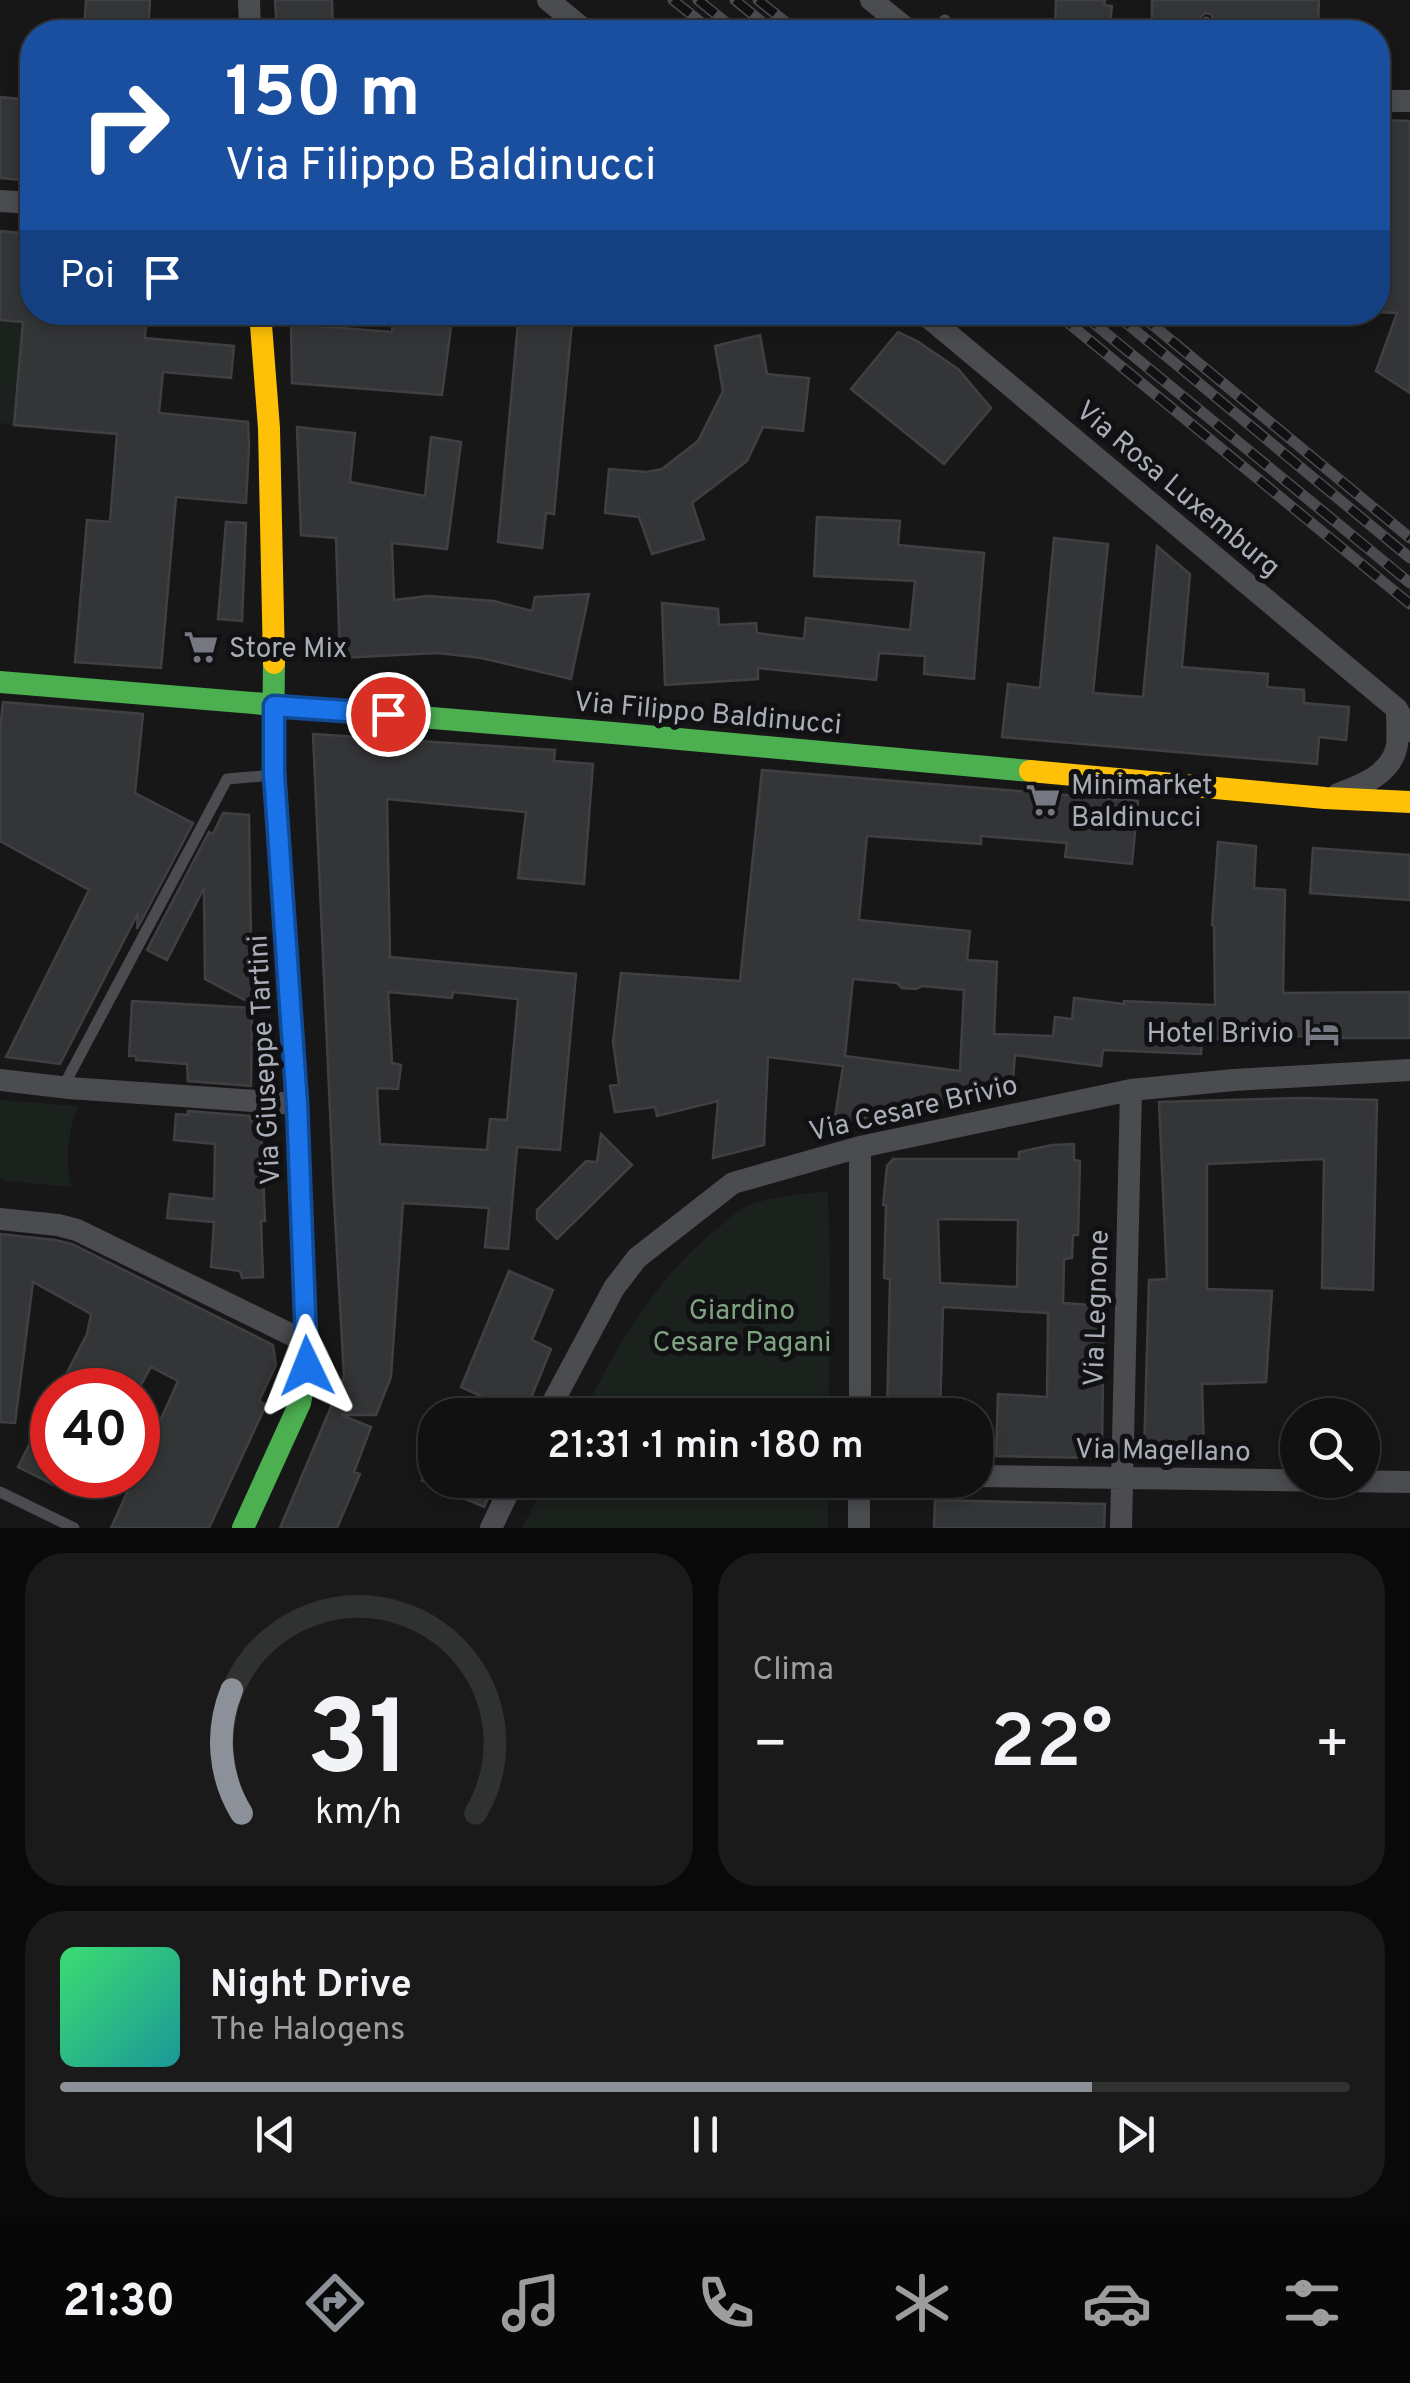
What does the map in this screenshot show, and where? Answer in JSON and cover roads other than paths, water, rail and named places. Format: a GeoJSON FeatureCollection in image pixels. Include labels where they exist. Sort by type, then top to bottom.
{"type":"FeatureCollection","features":[{"type":"Feature","properties":{"kind":"street"},"geometry":{"type":"LineString","coordinates":[[548,0],[572,20]]}},
{"type":"Feature","properties":{"kind":"street"},"geometry":{"type":"LineString","coordinates":[[871,0],[896,20]]}},
{"type":"Feature","properties":{"kind":"street","name":"Via Giuseppe Tartini"},"geometry":{"type":"LineString","coordinates":[[242,1528],[300,1403],[307,1366],[297,1104],[274,774],[269,428],[261,325]]}},
{"type":"Feature","properties":{"kind":"street","name":"Via Rosa Luxemburg"},"geometry":{"type":"LineString","coordinates":[[938,325],[1397,709],[1410,731]]}},
{"type":"Feature","properties":{"kind":"street","name":"Via Filippo Baldinucci"},"geometry":{"type":"LineString","coordinates":[[0,682],[1325,798],[1410,802]]}},
{"type":"Feature","properties":{"kind":"street"},"geometry":{"type":"LineString","coordinates":[[1325,798],[1365,784],[1386,768],[1397,748],[1397,709]]}},
{"type":"Feature","properties":{"kind":"street","name":"Via Cesare Brivio"},"geometry":{"type":"LineString","coordinates":[[555,1398],[614,1288],[636,1258],[732,1183],[860,1147],[1131,1090],[1410,1070]]}},
{"type":"Feature","properties":{"kind":"street"},"geometry":{"type":"LineString","coordinates":[[0,1080],[297,1104]]}},
{"type":"Feature","properties":{"kind":"street","name":"Via Legnone"},"geometry":{"type":"LineString","coordinates":[[1121,1528],[1131,1090]]}},
{"type":"Feature","properties":{"kind":"street"},"geometry":{"type":"LineString","coordinates":[[860,1147],[860,1398]]}},
{"type":"Feature","properties":{"kind":"street"},"geometry":{"type":"LineString","coordinates":[[0,1219],[77,1230],[306,1342]]}},
{"type":"Feature","properties":{"kind":"street","name":"Via Magellano"},"geometry":{"type":"LineString","coordinates":[[993,1476],[1410,1482]]}},
{"type":"Feature","properties":{"kind":"street"},"geometry":{"type":"LineString","coordinates":[[491,1528],[505,1498]]}},
{"type":"Feature","properties":{"kind":"street"},"geometry":{"type":"LineString","coordinates":[[859,1498],[859,1528]]}},
{"type":"Feature","properties":{"kind":"lane"},"geometry":{"type":"LineString","coordinates":[[62,1087],[227,779],[274,774]]}},
{"type":"Feature","properties":{"kind":"lane"},"geometry":{"type":"LineString","coordinates":[[0,1492],[74,1528]]}},
{"type":"Feature","properties":{"kind":"railway"},"geometry":{"type":"LineString","coordinates":[[673,0],[698,20]]}},
{"type":"Feature","properties":{"kind":"railway"},"geometry":{"type":"LineString","coordinates":[[698,0],[723,20]]}},
{"type":"Feature","properties":{"kind":"railway"},"geometry":{"type":"LineString","coordinates":[[735,0],[759,20]]}},
{"type":"Feature","properties":{"kind":"railway"},"geometry":{"type":"LineString","coordinates":[[758,0],[783,20]]}},
{"type":"Feature","properties":{"kind":"railway"},"geometry":{"type":"LineString","coordinates":[[1071,325],[1410,604]]}},
{"type":"Feature","properties":{"kind":"railway"},"geometry":{"type":"LineString","coordinates":[[1096,325],[1410,583]]}},
{"type":"Feature","properties":{"kind":"railway"},"geometry":{"type":"LineString","coordinates":[[1129,325],[1410,558]]}},
{"type":"Feature","properties":{"kind":"railway"},"geometry":{"type":"LineString","coordinates":[[1153,325],[1410,538]]}},
{"type":"Feature","properties":{"kind":"place","name":"Store Mix"},"geometry":{"type":"Point","coordinates":[201,647]}},
{"type":"Feature","properties":{"kind":"place","name":"Minimarket Baldinucci"},"geometry":{"type":"Point","coordinates":[1043,800]}},
{"type":"Feature","properties":{"kind":"place","name":"Hotel Brivio"},"geometry":{"type":"Point","coordinates":[1322,1032]}},
{"type":"Feature","properties":{"kind":"park label","name":"Giardino Cesare Pagani"},"geometry":{"type":"Point","coordinates":[742,1325]}}]}
